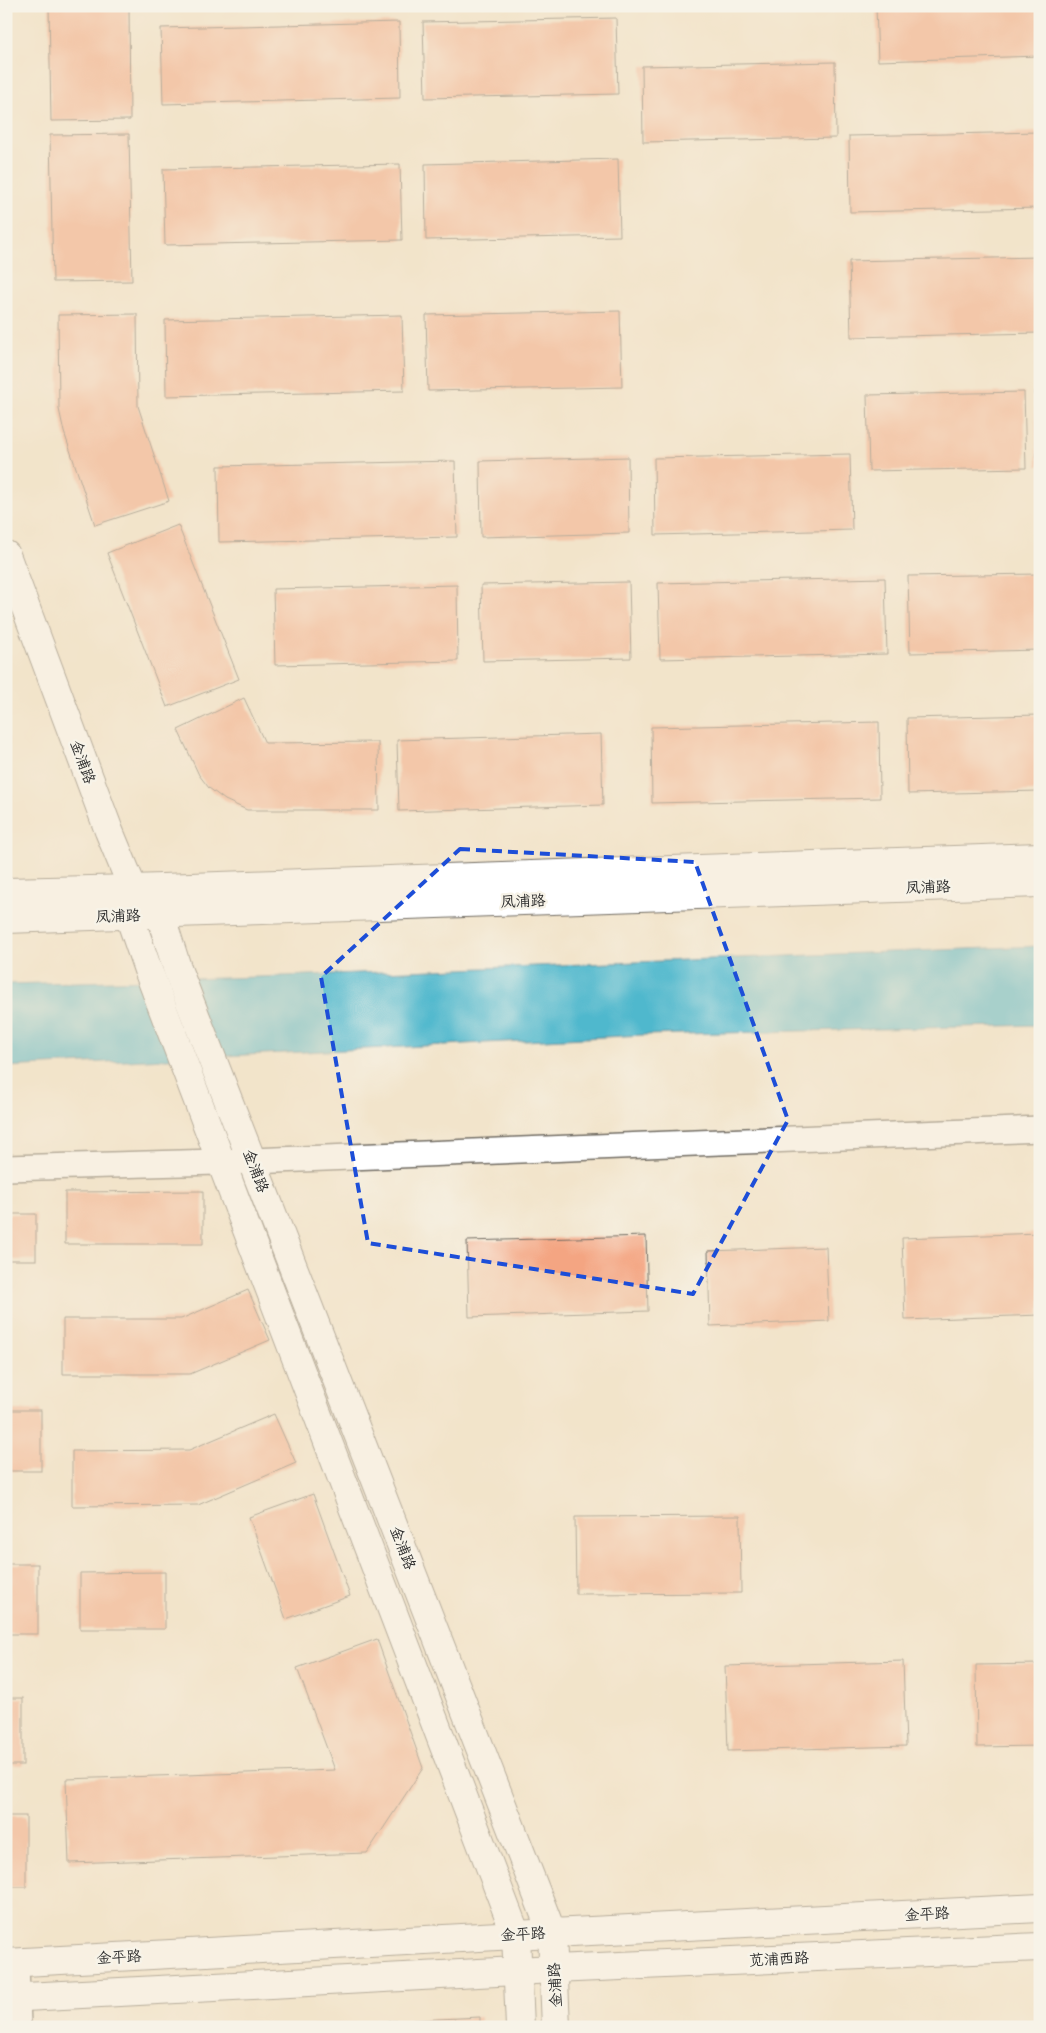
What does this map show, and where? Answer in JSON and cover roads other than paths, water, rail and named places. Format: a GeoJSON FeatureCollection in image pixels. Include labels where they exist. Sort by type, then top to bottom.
{"type":"FeatureCollection","features":[{"type":"Feature","properties":{"kind":"street","name":"金浦路"},"geometry":{"type":"LineString","coordinates":[[6,555],[109,831],[131,902],[148,970],[516,1935],[520,2027]]}},
{"type":"Feature","properties":{"kind":"street","name":"凤浦路"},"geometry":{"type":"LineString","coordinates":[[6,920],[131,902],[1040,857]]}},
{"type":"Feature","properties":{"kind":"street","name":"凤浦路"},"geometry":{"type":"LineString","coordinates":[[160,914],[1040,883]]}},
{"type":"Feature","properties":{"kind":"street","name":"凤浦路"},"geometry":{"type":"LineString","coordinates":[[6,892],[131,902]]}},
{"type":"Feature","properties":{"kind":"street"},"geometry":{"type":"LineString","coordinates":[[131,902],[160,914]]}},
{"type":"Feature","properties":{"kind":"street","name":"金浦路"},"geometry":{"type":"LineString","coordinates":[[160,914],[178,970],[552,1933],[556,2027]]}},
{"type":"Feature","properties":{"kind":"street"},"geometry":{"type":"LineString","coordinates":[[6,1168],[252,1161],[1040,1129]]}},
{"type":"Feature","properties":{"kind":"street","name":"金平路"},"geometry":{"type":"LineString","coordinates":[[11,1963],[1040,1908]]}},
{"type":"Feature","properties":{"kind":"street","name":"苋浦西路"},"geometry":{"type":"LineString","coordinates":[[517,1971],[1040,1946]]}},
{"type":"Feature","properties":{"kind":"street"},"geometry":{"type":"LineString","coordinates":[[11,1963],[12,1998],[18,2027]]}},
{"type":"Feature","properties":{"kind":"street"},"geometry":{"type":"LineString","coordinates":[[12,1998],[517,1971]]}},
{"type":"Feature","properties":{"kind":"water"},"geometry":{"type":"Polygon","coordinates":[[[1040,946],[1040,1025],[643,1035],[6,1067],[6,984],[257,977],[1040,946]]]}}]}
